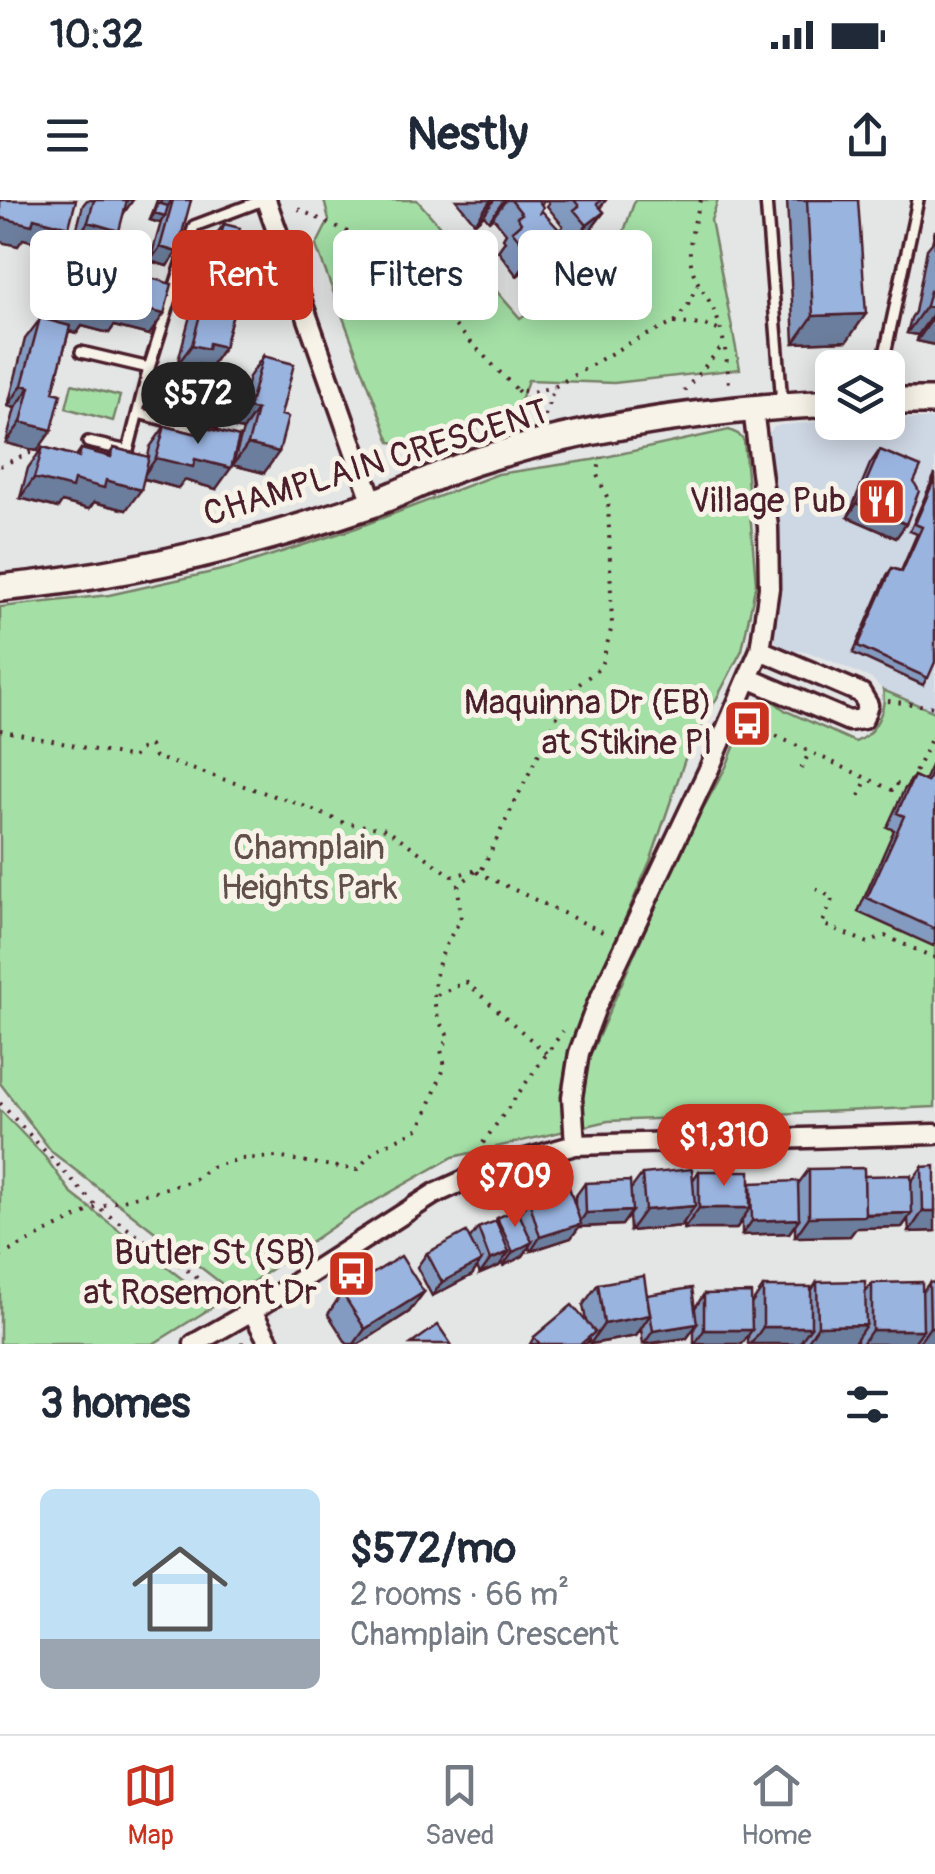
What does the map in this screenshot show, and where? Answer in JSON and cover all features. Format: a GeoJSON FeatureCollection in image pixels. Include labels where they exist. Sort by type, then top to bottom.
{"type":"FeatureCollection","features":[{"type":"Feature","properties":{"kind":"street"},"geometry":{"type":"LineString","coordinates":[[264,200],[374,503]]}},
{"type":"Feature","properties":{"kind":"street"},"geometry":{"type":"LineString","coordinates":[[905,401],[935,401]]}},
{"type":"Feature","properties":{"kind":"street","name":"CHAMPLAIN CRESCENT"},"geometry":{"type":"LineString","coordinates":[[0,588],[122,572],[274,536],[374,503],[475,462],[559,440],[639,424],[815,405]]}},
{"type":"Feature","properties":{"kind":"street"},"geometry":{"type":"LineString","coordinates":[[575,1145],[572,1098],[579,1054],[590,1022],[709,769],[760,650],[769,588],[768,527],[754,409]]}},
{"type":"Feature","properties":{"kind":"street"},"geometry":{"type":"LineString","coordinates":[[748,678],[849,721],[863,719],[868,705],[861,693],[760,650]]}},
{"type":"Feature","properties":{"kind":"street"},"geometry":{"type":"LineString","coordinates":[[194,1344],[434,1194],[487,1170],[575,1145],[935,1134]]}},
{"type":"Feature","properties":{"kind":"street"},"geometry":{"type":"LineString","coordinates":[[252,1311],[270,1344]]}},
{"type":"Feature","properties":{"kind":"lane"},"geometry":{"type":"LineString","coordinates":[[88,442],[128,451],[149,368],[194,226],[264,200]]}},
{"type":"Feature","properties":{"kind":"lane"},"geometry":{"type":"LineString","coordinates":[[766,200],[782,406]]}},
{"type":"Feature","properties":{"kind":"lane"},"geometry":{"type":"LineString","coordinates":[[886,350],[918,200]]}},
{"type":"Feature","properties":{"kind":"lane"},"geometry":{"type":"LineString","coordinates":[[81,352],[149,368]]}},
{"type":"Feature","properties":{"kind":"lane"},"geometry":{"type":"LineString","coordinates":[[138,412],[215,433]]}},
{"type":"Feature","properties":{"kind":"path"},"geometry":{"type":"LineString","coordinates":[[701,200],[692,229],[690,260],[697,285],[711,304],[721,331],[730,384]]}},
{"type":"Feature","properties":{"kind":"path"},"geometry":{"type":"LineString","coordinates":[[298,208],[378,246],[543,417],[554,388]]}},
{"type":"Feature","properties":{"kind":"path"},"geometry":{"type":"LineString","coordinates":[[517,390],[554,388],[674,323],[697,285]]}},
{"type":"Feature","properties":{"kind":"path"},"geometry":{"type":"LineString","coordinates":[[674,323],[704,325],[721,331]]}},
{"type":"Feature","properties":{"kind":"path"},"geometry":{"type":"LineString","coordinates":[[684,391],[724,344]]}},
{"type":"Feature","properties":{"kind":"path"},"geometry":{"type":"LineString","coordinates":[[0,466],[28,453],[56,458]]}},
{"type":"Feature","properties":{"kind":"path"},"geometry":{"type":"LineString","coordinates":[[0,1256],[97,1207],[192,1181],[212,1167],[240,1159],[276,1157],[357,1170],[374,1151],[420,1128],[445,1066],[441,1050],[449,1038],[436,1022],[435,996],[438,961],[445,942],[461,920],[458,886],[482,868],[570,692],[602,666],[612,626],[608,500],[597,475],[602,457]]}},
{"type":"Feature","properties":{"kind":"path"},"geometry":{"type":"LineString","coordinates":[[756,699],[759,728],[892,790],[895,783],[906,788],[935,730]]}},
{"type":"Feature","properties":{"kind":"path"},"geometry":{"type":"LineString","coordinates":[[888,701],[935,708]]}},
{"type":"Feature","properties":{"kind":"path"},"geometry":{"type":"LineString","coordinates":[[0,730],[132,758],[138,750],[150,746],[155,757],[183,768],[299,804],[344,823],[388,829],[452,876],[477,871],[607,934]]}},
{"type":"Feature","properties":{"kind":"path"},"geometry":{"type":"LineString","coordinates":[[802,769],[810,751]]}},
{"type":"Feature","properties":{"kind":"path"},"geometry":{"type":"LineString","coordinates":[[860,796],[867,778]]}},
{"type":"Feature","properties":{"kind":"path"},"geometry":{"type":"LineString","coordinates":[[816,888],[833,898],[822,924],[868,944],[885,936],[935,958]]}},
{"type":"Feature","properties":{"kind":"path"},"geometry":{"type":"LineString","coordinates":[[435,996],[466,982],[547,1054]]}},
{"type":"Feature","properties":{"kind":"path"},"geometry":{"type":"LineString","coordinates":[[482,1142],[563,1031]]}},
{"type":"Feature","properties":{"kind":"path"},"geometry":{"type":"LineString","coordinates":[[0,1102],[97,1207],[194,1275],[215,1297]]}},
{"type":"Feature","properties":{"kind":"shaded area"},"geometry":{"type":"Polygon","coordinates":[[[905,419],[935,419],[935,712],[883,690],[872,679],[808,652],[784,650],[775,641],[779,561],[768,434],[781,425],[815,422],[815,440],[905,440],[905,419]]]}},
{"type":"Feature","properties":{"kind":"green space"},"geometry":{"type":"Polygon","coordinates":[[[324,200],[417,200],[443,230],[333,230],[333,291],[316,246],[329,220],[324,200]]]}},
{"type":"Feature","properties":{"kind":"green space"},"geometry":{"type":"Polygon","coordinates":[[[635,200],[718,200],[711,220],[740,369],[614,383],[528,380],[515,417],[421,446],[390,442],[344,320],[498,320],[498,293],[518,320],[652,320],[652,230],[624,230],[635,200]]]}},
{"type":"Feature","properties":{"kind":"green space"},"geometry":{"type":"Polygon","coordinates":[[[72,384],[120,396],[113,421],[66,408],[72,384]]]}},
{"type":"Feature","properties":{"kind":"green space","name":"Champlain Heights Park"},"geometry":{"type":"Polygon","coordinates":[[[729,430],[744,441],[756,583],[742,650],[685,759],[651,859],[571,1043],[592,1051],[681,848],[726,767],[752,703],[768,697],[786,711],[855,742],[878,721],[883,690],[935,712],[935,1107],[608,1121],[453,1157],[347,1217],[235,1294],[52,1152],[0,1083],[0,607],[109,595],[235,567],[356,528],[498,474],[592,460],[729,430]]]}},
{"type":"Feature","properties":{"kind":"green space"},"geometry":{"type":"Polygon","coordinates":[[[0,1110],[45,1157],[72,1194],[216,1305],[153,1344],[0,1344],[0,1110]]]}},
{"type":"Feature","properties":{"kind":"building"},"geometry":{"type":"Polygon","coordinates":[[[0,200],[76,200],[69,227],[34,218],[32,225],[2,218],[0,225],[0,200]]]}},
{"type":"Feature","properties":{"kind":"building"},"geometry":{"type":"Polygon","coordinates":[[[94,200],[127,200],[119,230],[88,222],[94,200]]]}},
{"type":"Feature","properties":{"kind":"building"},"geometry":{"type":"Polygon","coordinates":[[[173,200],[191,200],[183,230],[172,230],[172,251],[160,247],[173,200]]]}},
{"type":"Feature","properties":{"kind":"building"},"geometry":{"type":"Polygon","coordinates":[[[511,200],[538,200],[543,207],[539,214],[542,211],[559,230],[518,230],[518,238],[512,231],[521,223],[517,217],[522,214],[511,200]]]}},
{"type":"Feature","properties":{"kind":"building"},"geometry":{"type":"Polygon","coordinates":[[[574,200],[601,200],[597,204],[604,212],[587,225],[574,210],[579,206],[574,200]]]}},
{"type":"Feature","properties":{"kind":"building"},"geometry":{"type":"Polygon","coordinates":[[[807,200],[858,200],[866,314],[813,316],[807,200]]]}},
{"type":"Feature","properties":{"kind":"building"},"geometry":{"type":"Polygon","coordinates":[[[158,203],[168,206],[165,216],[155,213],[158,203]]]}},
{"type":"Feature","properties":{"kind":"building"},"geometry":{"type":"Polygon","coordinates":[[[224,224],[240,228],[239,230],[222,230],[224,224]]]}},
{"type":"Feature","properties":{"kind":"building"},"geometry":{"type":"Polygon","coordinates":[[[152,278],[172,284],[164,314],[152,311],[152,278]]]}},
{"type":"Feature","properties":{"kind":"building"},"geometry":{"type":"Polygon","coordinates":[[[935,279],[935,308],[926,306],[935,279]]]}},
{"type":"Feature","properties":{"kind":"building"},"geometry":{"type":"Polygon","coordinates":[[[39,320],[70,326],[53,392],[61,394],[52,430],[21,422],[30,387],[22,385],[39,320]]]}},
{"type":"Feature","properties":{"kind":"building"},"geometry":{"type":"Polygon","coordinates":[[[199,320],[231,320],[224,347],[209,343],[208,349],[192,345],[199,320]]]}},
{"type":"Feature","properties":{"kind":"building"},"geometry":{"type":"Polygon","coordinates":[[[263,356],[294,364],[281,415],[288,417],[279,452],[248,444],[257,410],[249,408],[263,356]]]}},
{"type":"Feature","properties":{"kind":"building"},"geometry":{"type":"Polygon","coordinates":[[[178,377],[231,391],[226,409],[174,395],[178,377]]]}},
{"type":"Feature","properties":{"kind":"building"},"geometry":{"type":"Polygon","coordinates":[[[165,426],[201,435],[203,427],[239,437],[231,468],[195,459],[193,467],[156,458],[165,426]]]}},
{"type":"Feature","properties":{"kind":"building"},"geometry":{"type":"Polygon","coordinates":[[[43,447],[79,457],[81,449],[111,457],[114,448],[149,457],[141,490],[106,480],[104,488],[74,480],[72,488],[34,478],[43,447]]]}},
{"type":"Feature","properties":{"kind":"building","name":"Village Pub"},"geometry":{"type":"Polygon","coordinates":[[[880,450],[921,467],[914,482],[919,491],[906,524],[857,503],[880,450]]]}},
{"type":"Feature","properties":{"kind":"building"},"geometry":{"type":"Polygon","coordinates":[[[935,478],[935,662],[928,678],[858,646],[892,568],[902,572],[922,527],[915,524],[935,478]]]}},
{"type":"Feature","properties":{"kind":"building"},"geometry":{"type":"Polygon","coordinates":[[[935,764],[935,929],[867,898],[904,816],[897,813],[914,776],[927,782],[935,764]]]}},
{"type":"Feature","properties":{"kind":"building"},"geometry":{"type":"Polygon","coordinates":[[[935,1166],[935,1211],[923,1211],[922,1167],[935,1166]]]}},
{"type":"Feature","properties":{"kind":"building"},"geometry":{"type":"Polygon","coordinates":[[[864,1168],[865,1216],[809,1217],[809,1169],[864,1168]]]}},
{"type":"Feature","properties":{"kind":"building"},"geometry":{"type":"Polygon","coordinates":[[[692,1169],[695,1206],[645,1210],[642,1174],[692,1169]]]}},
{"type":"Feature","properties":{"kind":"building"},"geometry":{"type":"Polygon","coordinates":[[[699,1171],[750,1171],[750,1208],[699,1208],[699,1171]]]}},
{"type":"Feature","properties":{"kind":"building"},"geometry":{"type":"Polygon","coordinates":[[[911,1175],[912,1213],[865,1214],[864,1176],[911,1175]]]}},
{"type":"Feature","properties":{"kind":"building"},"geometry":{"type":"Polygon","coordinates":[[[630,1181],[632,1211],[586,1213],[585,1183],[630,1181]]]}},
{"type":"Feature","properties":{"kind":"building"},"geometry":{"type":"Polygon","coordinates":[[[798,1181],[799,1219],[752,1221],[751,1183],[798,1181]]]}},
{"type":"Feature","properties":{"kind":"building"},"geometry":{"type":"Polygon","coordinates":[[[569,1187],[581,1224],[540,1237],[529,1200],[569,1187]]]}},
{"type":"Feature","properties":{"kind":"building"},"geometry":{"type":"Polygon","coordinates":[[[517,1209],[532,1242],[513,1252],[497,1218],[517,1209]]]}},
{"type":"Feature","properties":{"kind":"building"},"geometry":{"type":"Polygon","coordinates":[[[496,1221],[509,1252],[490,1260],[478,1228],[496,1221]]]}},
{"type":"Feature","properties":{"kind":"building"},"geometry":{"type":"Polygon","coordinates":[[[466,1232],[481,1261],[442,1282],[427,1253],[466,1232]]]}},
{"type":"Feature","properties":{"kind":"building"},"geometry":{"type":"Polygon","coordinates":[[[401,1256],[424,1292],[365,1329],[342,1293],[401,1256]]]}},
{"type":"Feature","properties":{"kind":"building"},"geometry":{"type":"Polygon","coordinates":[[[644,1276],[650,1315],[604,1324],[598,1284],[644,1276]]]}},
{"type":"Feature","properties":{"kind":"building"},"geometry":{"type":"Polygon","coordinates":[[[865,1281],[866,1325],[818,1326],[817,1282],[865,1281]]]}},
{"type":"Feature","properties":{"kind":"building"},"geometry":{"type":"Polygon","coordinates":[[[922,1282],[923,1330],[872,1330],[872,1283],[922,1282]]]}},
{"type":"Feature","properties":{"kind":"building"},"geometry":{"type":"Polygon","coordinates":[[[935,1282],[935,1327],[930,1327],[929,1283],[935,1282]]]}},
{"type":"Feature","properties":{"kind":"building"},"geometry":{"type":"Polygon","coordinates":[[[763,1287],[811,1287],[811,1327],[763,1327],[763,1287]]]}},
{"type":"Feature","properties":{"kind":"building"},"geometry":{"type":"Polygon","coordinates":[[[692,1288],[697,1324],[653,1331],[647,1295],[692,1288]]]}},
{"type":"Feature","properties":{"kind":"building"},"geometry":{"type":"Polygon","coordinates":[[[751,1293],[752,1330],[704,1330],[704,1294],[751,1293]]]}},
{"type":"Feature","properties":{"kind":"building"},"geometry":{"type":"Polygon","coordinates":[[[572,1305],[595,1332],[581,1344],[540,1344],[534,1337],[572,1305]]]}},
{"type":"Feature","properties":{"kind":"building"},"geometry":{"type":"Polygon","coordinates":[[[438,1325],[451,1344],[411,1344],[438,1325]]]}},
{"type":"Feature","properties":{"kind":"place","name":"Village Pub"},"geometry":{"type":"Point","coordinates":[881,501]}},
{"type":"Feature","properties":{"kind":"place","name":"Maquinna Dr (EB) at Stikine Pl"},"geometry":{"type":"Point","coordinates":[747,723]}},
{"type":"Feature","properties":{"kind":"place","name":"Butler St (SB) at Rosemont Dr"},"geometry":{"type":"Point","coordinates":[352,1273]}}]}
